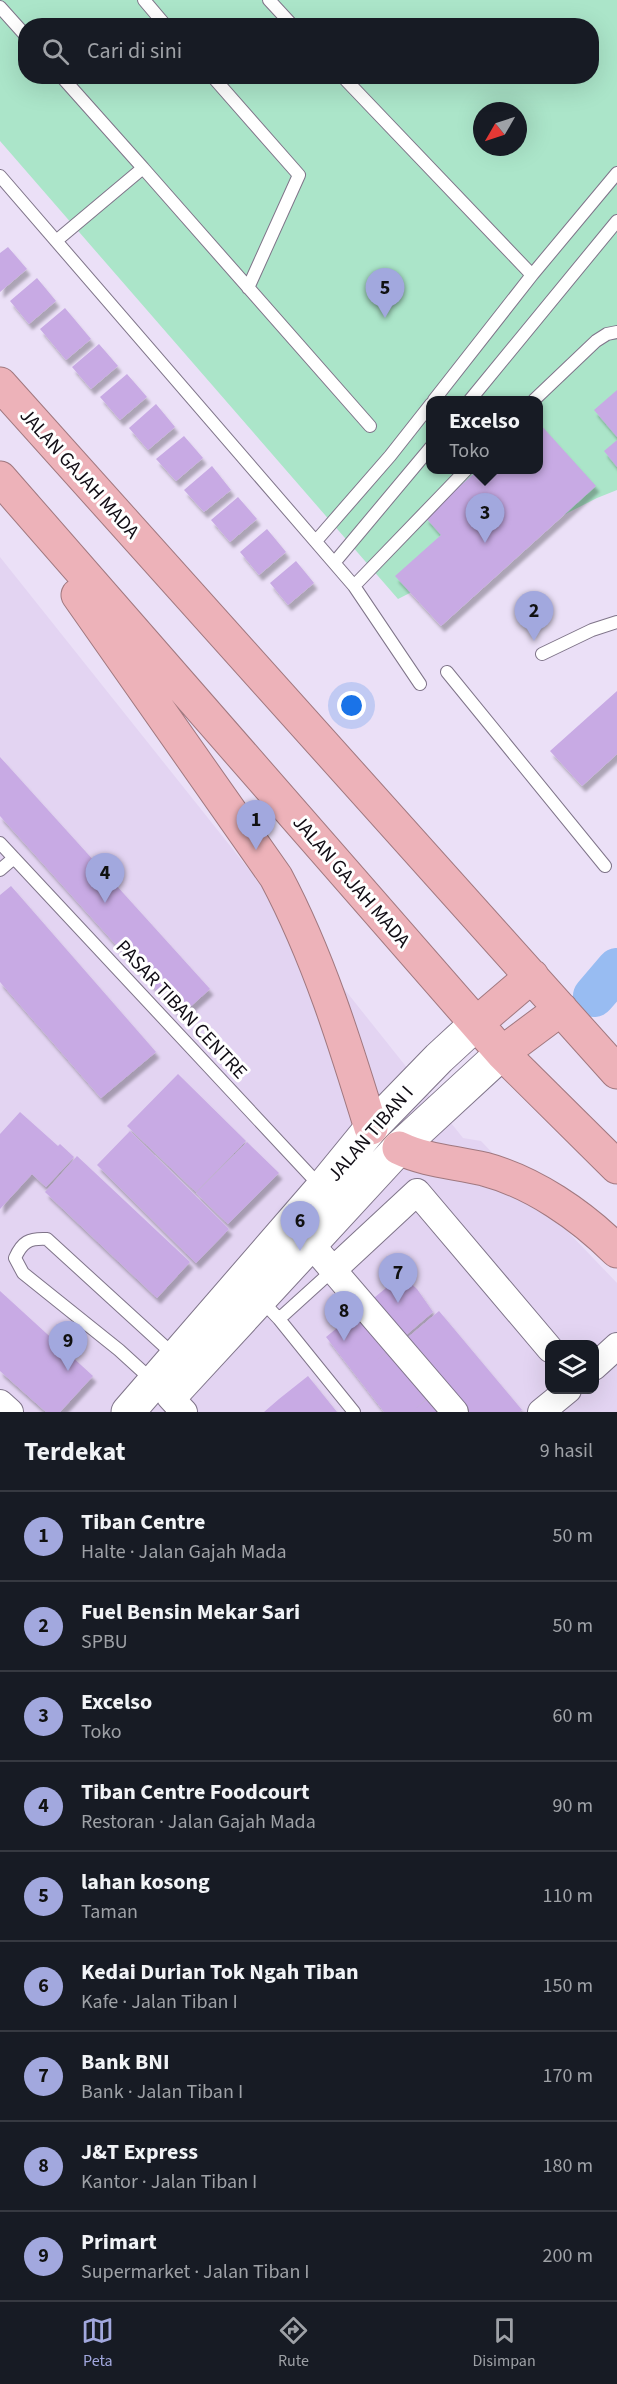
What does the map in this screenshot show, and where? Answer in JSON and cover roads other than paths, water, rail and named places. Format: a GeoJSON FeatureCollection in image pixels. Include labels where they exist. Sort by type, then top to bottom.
{"type":"FeatureCollection","features":[{"type":"Feature","properties":{"kind":"highway","name":"JALAN GAJAH MADA"},"geometry":{"type":"LineString","coordinates":[[0,384],[617,1072]]}},
{"type":"Feature","properties":{"kind":"highway","name":"JALAN GAJAH MADA"},"geometry":{"type":"LineString","coordinates":[[0,478],[502,1053],[617,1167]]}},
{"type":"Feature","properties":{"kind":"highway"},"geometry":{"type":"LineString","coordinates":[[0,485],[276,877],[298,920],[352,1064],[371,1128]]}},
{"type":"Feature","properties":{"kind":"highway"},"geometry":{"type":"LineString","coordinates":[[477,1023],[531,976]]}},
{"type":"Feature","properties":{"kind":"highway"},"geometry":{"type":"LineString","coordinates":[[502,1053],[561,1009]]}},
{"type":"Feature","properties":{"kind":"highway"},"geometry":{"type":"LineString","coordinates":[[399,1149],[427,1159],[475,1167],[507,1176],[557,1203],[617,1251]]}},
{"type":"Feature","properties":{"kind":"street","name":"JALAN TIBAN I"},"geometry":{"type":"LineString","coordinates":[[166,1401],[176,1357],[371,1128],[439,1058],[477,1023]]}},
{"type":"Feature","properties":{"kind":"street","name":"JALAN TIBAN I"},"geometry":{"type":"LineString","coordinates":[[128,1412],[166,1401],[269,1309],[311,1244],[399,1149],[502,1053]]}},
{"type":"Feature","properties":{"kind":"street"},"geometry":{"type":"LineString","coordinates":[[333,1270],[417,1192],[545,1344]]}},
{"type":"Feature","properties":{"kind":"street"},"geometry":{"type":"LineString","coordinates":[[311,1244],[455,1412]]}},
{"type":"Feature","properties":{"kind":"street"},"geometry":{"type":"LineString","coordinates":[[599,1362],[617,1346]]}},
{"type":"Feature","properties":{"kind":"street"},"geometry":{"type":"LineString","coordinates":[[541,1412],[562,1394]]}},
{"type":"Feature","properties":{"kind":"street"},"geometry":{"type":"LineString","coordinates":[[0,1403],[10,1412]]}},
{"type":"Feature","properties":{"kind":"lane"},"geometry":{"type":"LineString","coordinates":[[144,0],[159,18]]}},
{"type":"Feature","properties":{"kind":"lane"},"geometry":{"type":"LineString","coordinates":[[269,0],[286,18]]}},
{"type":"Feature","properties":{"kind":"lane"},"geometry":{"type":"LineString","coordinates":[[0,7],[18,27]]}},
{"type":"Feature","properties":{"kind":"lane"},"geometry":{"type":"LineString","coordinates":[[68,84],[370,426]]}},
{"type":"Feature","properties":{"kind":"lane"},"geometry":{"type":"LineString","coordinates":[[219,84],[299,175],[248,288]]}},
{"type":"Feature","properties":{"kind":"lane"},"geometry":{"type":"LineString","coordinates":[[350,84],[532,275]]}},
{"type":"Feature","properties":{"kind":"lane"},"geometry":{"type":"LineString","coordinates":[[56,241],[143,168]]}},
{"type":"Feature","properties":{"kind":"lane"},"geometry":{"type":"LineString","coordinates":[[437,396],[532,275],[617,173]]}},
{"type":"Feature","properties":{"kind":"lane"},"geometry":{"type":"LineString","coordinates":[[0,176],[354,586],[420,684]]}},
{"type":"Feature","properties":{"kind":"lane"},"geometry":{"type":"LineString","coordinates":[[473,396],[617,221]]}},
{"type":"Feature","properties":{"kind":"lane"},"geometry":{"type":"LineString","coordinates":[[538,396],[596,341],[617,332]]}},
{"type":"Feature","properties":{"kind":"lane"},"geometry":{"type":"LineString","coordinates":[[316,541],[390,456],[426,410]]}},
{"type":"Feature","properties":{"kind":"lane"},"geometry":{"type":"LineString","coordinates":[[334,563],[426,453]]}},
{"type":"Feature","properties":{"kind":"lane"},"geometry":{"type":"LineString","coordinates":[[354,586],[462,474]]}},
{"type":"Feature","properties":{"kind":"lane"},"geometry":{"type":"LineString","coordinates":[[542,654],[592,630],[617,622]]}},
{"type":"Feature","properties":{"kind":"lane"},"geometry":{"type":"LineString","coordinates":[[447,672],[605,866]]}},
{"type":"Feature","properties":{"kind":"lane","name":"PASAR TIBAN CENTRE"},"geometry":{"type":"LineString","coordinates":[[0,843],[322,1188]]}},
{"type":"Feature","properties":{"kind":"lane"},"geometry":{"type":"LineString","coordinates":[[0,870],[14,858]]}},
{"type":"Feature","properties":{"kind":"lane"},"geometry":{"type":"LineString","coordinates":[[166,1401],[119,1350],[24,1273],[15,1258],[21,1245],[34,1238],[47,1239],[176,1357]]}},
{"type":"Feature","properties":{"kind":"lane"},"geometry":{"type":"LineString","coordinates":[[333,1270],[269,1309],[354,1412]]}},
{"type":"Feature","properties":{"kind":"waterway"},"geometry":{"type":"LineString","coordinates":[[594,996],[617,969]]}},
{"type":"Feature","properties":{"kind":"place","name":"lahan kosong"},"geometry":{"type":"Point","coordinates":[385,318]}},
{"type":"Feature","properties":{"kind":"place","name":"Excelso"},"geometry":{"type":"Point","coordinates":[485,543]}},
{"type":"Feature","properties":{"kind":"place","name":"Fuel Bensin Mekar Sari"},"geometry":{"type":"Point","coordinates":[534,641]}},
{"type":"Feature","properties":{"kind":"place","name":"Tiban Centre"},"geometry":{"type":"Point","coordinates":[256,850]}},
{"type":"Feature","properties":{"kind":"place","name":"Tiban Centre Foodcourt"},"geometry":{"type":"Point","coordinates":[105,903]}},
{"type":"Feature","properties":{"kind":"place","name":"Kedai Durian Tok Ngah Tiban"},"geometry":{"type":"Point","coordinates":[300,1251]}},
{"type":"Feature","properties":{"kind":"place","name":"Bank BNI"},"geometry":{"type":"Point","coordinates":[398,1303]}},
{"type":"Feature","properties":{"kind":"place","name":"J&T Express"},"geometry":{"type":"Point","coordinates":[344,1341]}},
{"type":"Feature","properties":{"kind":"place","name":"Primart"},"geometry":{"type":"Point","coordinates":[68,1371]}}]}
